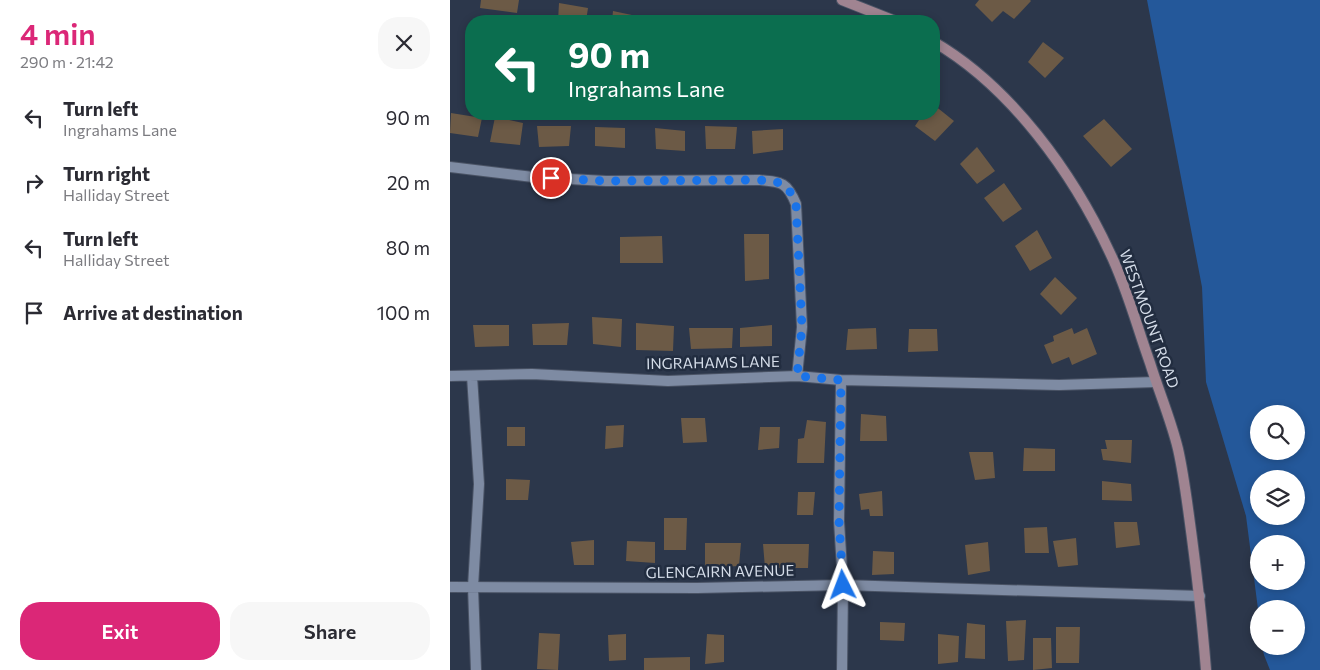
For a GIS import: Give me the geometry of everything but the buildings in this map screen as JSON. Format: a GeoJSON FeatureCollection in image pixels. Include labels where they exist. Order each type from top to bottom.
{"type":"FeatureCollection","features":[{"type":"Feature","properties":{"kind":"main road"},"geometry":{"type":"LineString","coordinates":[[842,0],[880,15]]}},
{"type":"Feature","properties":{"kind":"main road","name":"WESTMOUNT ROAD"},"geometry":{"type":"LineString","coordinates":[[940,46],[972,68],[996,90],[1034,131],[1063,171],[1089,212],[1111,254],[1131,307],[1177,448],[1200,596],[1206,670]]}},
{"type":"Feature","properties":{"kind":"street"},"geometry":{"type":"LineString","coordinates":[[450,167],[533,177],[606,181],[759,180],[781,182],[791,190],[796,204],[802,327],[797,376]]}},
{"type":"Feature","properties":{"kind":"street","name":"INGRAHAMS LANE"},"geometry":{"type":"LineString","coordinates":[[450,376],[532,374],[668,381],[797,376],[841,380],[1059,385],[1156,382]]}},
{"type":"Feature","properties":{"kind":"street"},"geometry":{"type":"LineString","coordinates":[[472,376],[479,484],[473,587],[476,670]]}},
{"type":"Feature","properties":{"kind":"street"},"geometry":{"type":"LineString","coordinates":[[841,380],[839,521],[843,585],[842,670]]}},
{"type":"Feature","properties":{"kind":"street","name":"GLENCAIRN AVENUE"},"geometry":{"type":"LineString","coordinates":[[450,586],[697,588],[843,585],[1200,596]]}},
{"type":"Feature","properties":{"kind":"water"},"geometry":{"type":"Polygon","coordinates":[[[1147,0],[1320,0],[1320,670],[1270,670],[1264,655],[1305,655],[1305,600],[1257,600],[1256,590],[1305,590],[1305,535],[1250,535],[1250,547],[1246,516],[1206,382],[1202,287],[1147,0]]]}},
{"type":"Feature","properties":{"kind":"route"},"geometry":{"type":"LineString","coordinates":[[551,178],[696,182],[759,180],[781,182],[791,190],[796,204],[802,327],[797,376],[841,380],[839,521],[843,585]]}}]}
